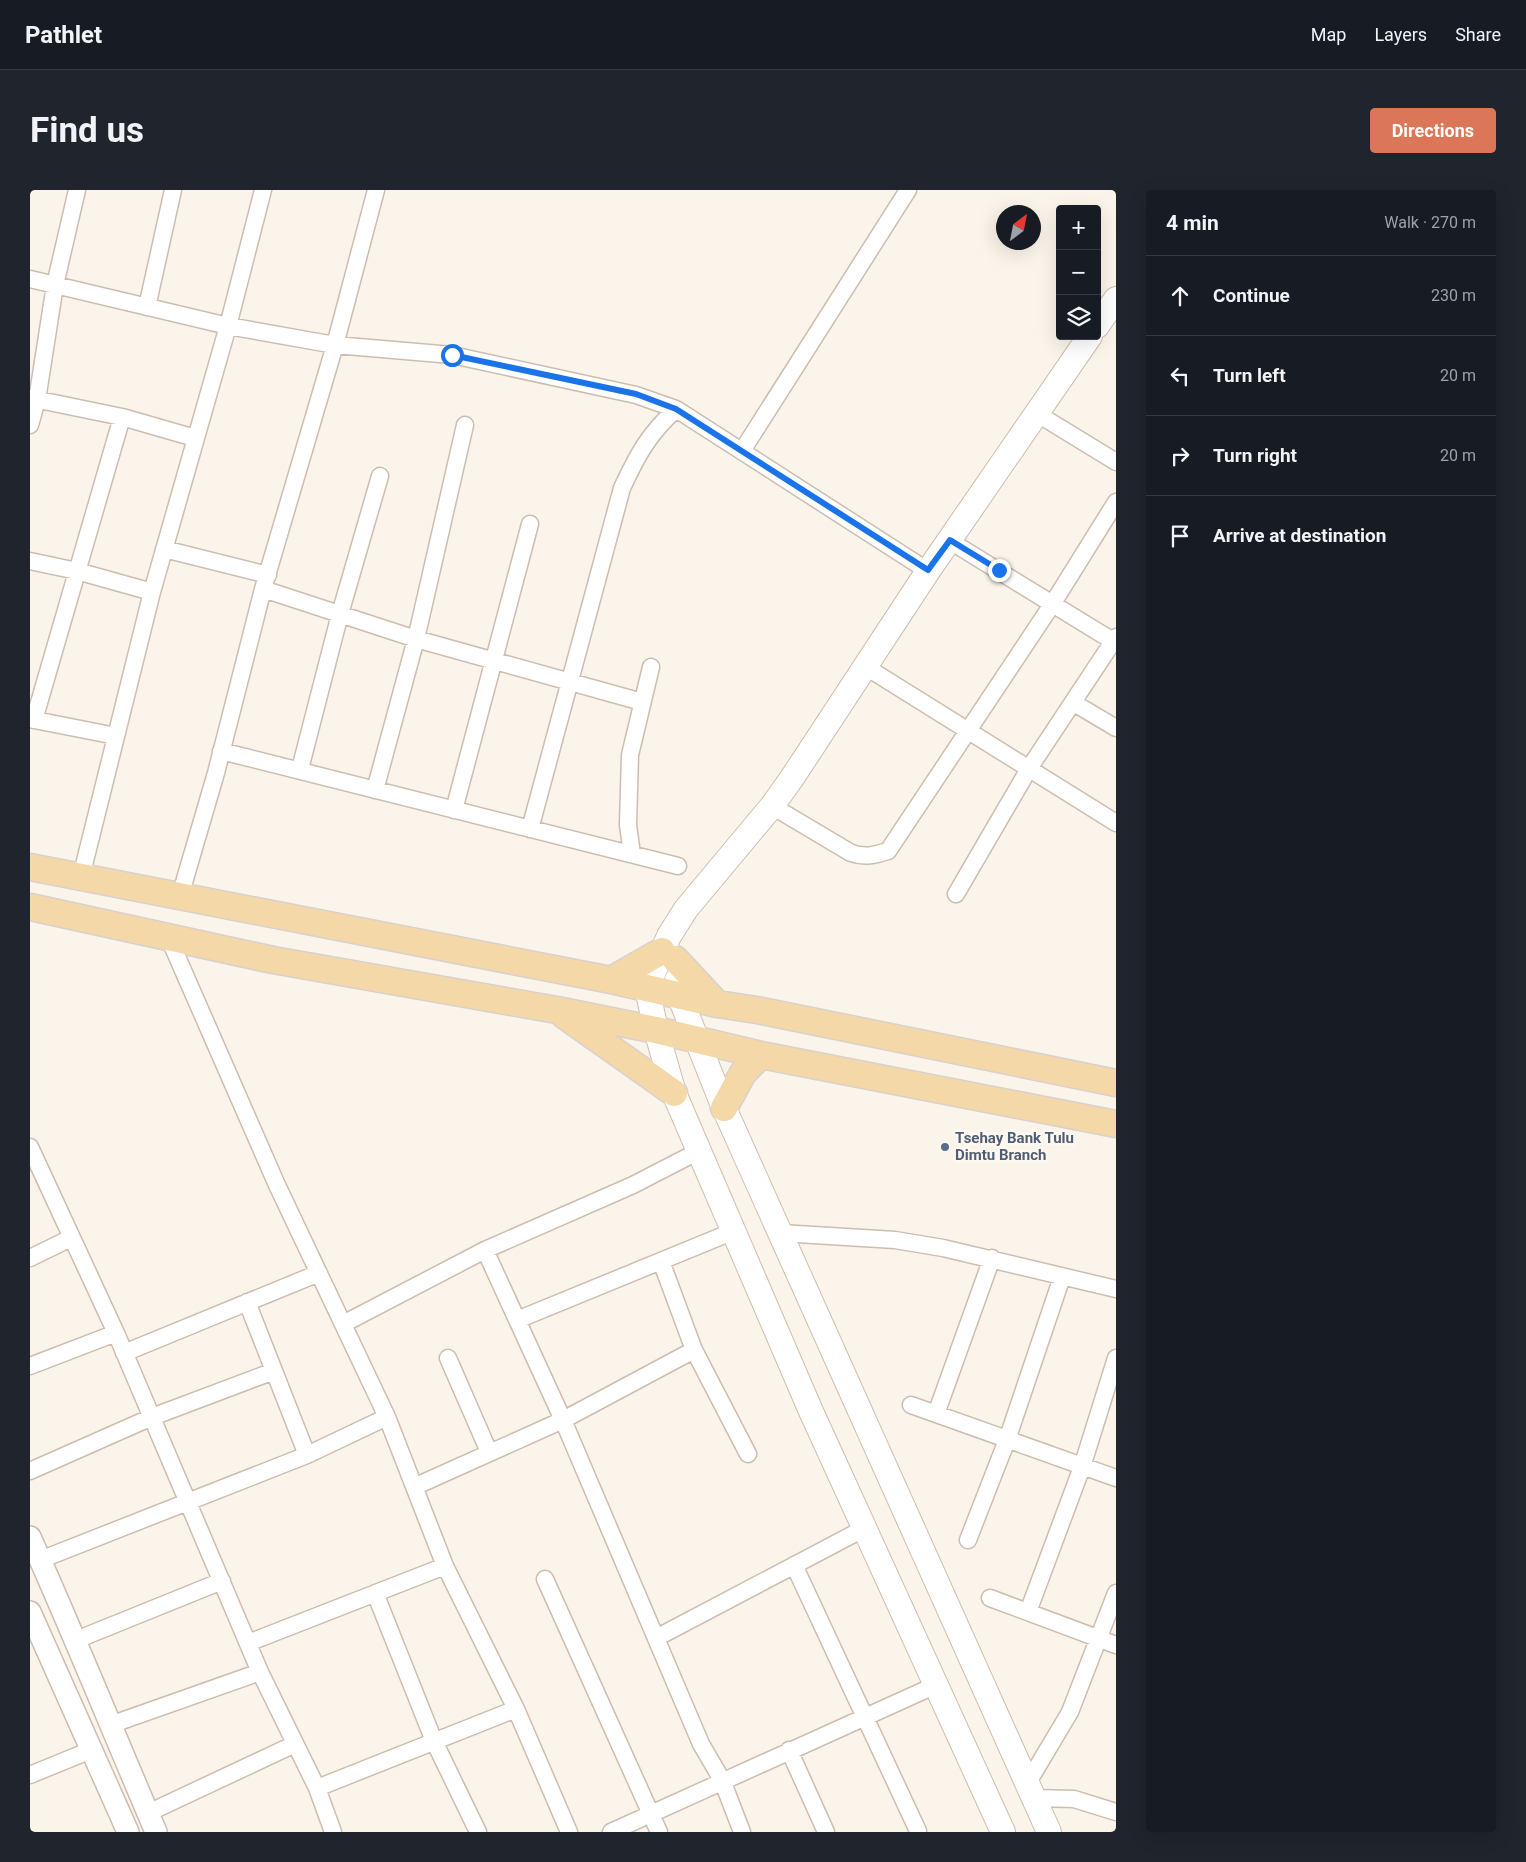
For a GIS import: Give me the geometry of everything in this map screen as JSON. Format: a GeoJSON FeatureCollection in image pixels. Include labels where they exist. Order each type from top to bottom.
{"type":"FeatureCollection","features":[{"type":"Feature","properties":{"kind":"main road"},"geometry":{"type":"LineString","coordinates":[[1101,320],[1116,299]]}},
{"type":"Feature","properties":{"kind":"main road"},"geometry":{"type":"LineString","coordinates":[[1003,1832],[810,1409],[674,1093],[656,1030],[647,988],[696,895],[772,806],[866,667],[928,570],[1087,340]]}},
{"type":"Feature","properties":{"kind":"main road"},"geometry":{"type":"LineString","coordinates":[[30,867],[611,980],[717,1004],[757,1010],[1116,1084]]}},
{"type":"Feature","properties":{"kind":"main road"},"geometry":{"type":"LineString","coordinates":[[30,907],[273,960],[557,1010],[656,1030],[760,1055],[1116,1124]]}},
{"type":"Feature","properties":{"kind":"main road"},"geometry":{"type":"LineString","coordinates":[[611,980],[668,949]]}},
{"type":"Feature","properties":{"kind":"main road"},"geometry":{"type":"LineString","coordinates":[[668,949],[679,995],[724,1108],[1049,1832]]}},
{"type":"Feature","properties":{"kind":"main road"},"geometry":{"type":"LineString","coordinates":[[668,949],[717,1004]]}},
{"type":"Feature","properties":{"kind":"main road"},"geometry":{"type":"LineString","coordinates":[[557,1010],[674,1093]]}},
{"type":"Feature","properties":{"kind":"main road"},"geometry":{"type":"LineString","coordinates":[[724,1108],[743,1073],[760,1055]]}},
{"type":"Feature","properties":{"kind":"street"},"geometry":{"type":"LineString","coordinates":[[30,425],[54,285],[77,190]]}},
{"type":"Feature","properties":{"kind":"street"},"geometry":{"type":"LineString","coordinates":[[147,307],[173,190]]}},
{"type":"Feature","properties":{"kind":"street"},"geometry":{"type":"LineString","coordinates":[[81,877],[152,592],[228,326],[263,190]]}},
{"type":"Feature","properties":{"kind":"street"},"geometry":{"type":"LineString","coordinates":[[180,896],[222,751],[265,582],[335,345],[376,190]]}},
{"type":"Feature","properties":{"kind":"street"},"geometry":{"type":"LineString","coordinates":[[742,451],[908,190]]}},
{"type":"Feature","properties":{"kind":"street"},"geometry":{"type":"LineString","coordinates":[[30,279],[228,326],[335,345],[452,355],[636,394],[676,409],[928,570]]}},
{"type":"Feature","properties":{"kind":"street"},"geometry":{"type":"LineString","coordinates":[[34,399],[122,417],[195,438]]}},
{"type":"Feature","properties":{"kind":"street"},"geometry":{"type":"LineString","coordinates":[[530,829],[622,488],[638,455],[656,428],[676,409]]}},
{"type":"Feature","properties":{"kind":"street"},"geometry":{"type":"LineString","coordinates":[[1036,413],[1116,462]]}},
{"type":"Feature","properties":{"kind":"street"},"geometry":{"type":"LineString","coordinates":[[116,736],[32,720],[122,417]]}},
{"type":"Feature","properties":{"kind":"street"},"geometry":{"type":"LineString","coordinates":[[375,790],[416,639],[465,425]]}},
{"type":"Feature","properties":{"kind":"street"},"geometry":{"type":"LineString","coordinates":[[300,769],[340,614],[380,476]]}},
{"type":"Feature","properties":{"kind":"street"},"geometry":{"type":"LineString","coordinates":[[772,806],[851,853],[860,856],[872,856],[888,851],[1053,603],[1116,502]]}},
{"type":"Feature","properties":{"kind":"street"},"geometry":{"type":"LineString","coordinates":[[454,810],[530,524]]}},
{"type":"Feature","properties":{"kind":"street"},"geometry":{"type":"LineString","coordinates":[[950,540],[1115,640],[1030,767],[956,894]]}},
{"type":"Feature","properties":{"kind":"street"},"geometry":{"type":"LineString","coordinates":[[164,549],[265,582],[340,614],[416,639],[642,702]]}},
{"type":"Feature","properties":{"kind":"street"},"geometry":{"type":"LineString","coordinates":[[30,561],[77,571],[152,592]]}},
{"type":"Feature","properties":{"kind":"street"},"geometry":{"type":"LineString","coordinates":[[866,667],[1116,822]]}},
{"type":"Feature","properties":{"kind":"street"},"geometry":{"type":"LineString","coordinates":[[632,854],[628,826],[630,755],[651,668]]}},
{"type":"Feature","properties":{"kind":"street"},"geometry":{"type":"LineString","coordinates":[[1074,703],[1116,728]]}},
{"type":"Feature","properties":{"kind":"street"},"geometry":{"type":"LineString","coordinates":[[222,751],[300,769],[375,790],[678,866]]}},
{"type":"Feature","properties":{"kind":"street"},"geometry":{"type":"LineString","coordinates":[[168,936],[277,1186],[387,1417],[416,1486],[445,1566],[516,1709],[569,1832]]}},
{"type":"Feature","properties":{"kind":"street"},"geometry":{"type":"LineString","coordinates":[[30,1147],[35,1173],[71,1238],[116,1332],[260,1672],[317,1788],[332,1832]]}},
{"type":"Feature","properties":{"kind":"street"},"geometry":{"type":"LineString","coordinates":[[343,1324],[485,1250],[633,1185],[699,1151]]}},
{"type":"Feature","properties":{"kind":"street"},"geometry":{"type":"LineString","coordinates":[[517,1320],[734,1232]]}},
{"type":"Feature","properties":{"kind":"street"},"geometry":{"type":"LineString","coordinates":[[781,1233],[895,1240],[992,1258],[1116,1289]]}},
{"type":"Feature","properties":{"kind":"street"},"geometry":{"type":"LineString","coordinates":[[30,1258],[71,1238]]}},
{"type":"Feature","properties":{"kind":"street"},"geometry":{"type":"LineString","coordinates":[[485,1250],[562,1420],[701,1744],[722,1780],[742,1832]]}},
{"type":"Feature","properties":{"kind":"street"},"geometry":{"type":"LineString","coordinates":[[936,1414],[992,1258]]}},
{"type":"Feature","properties":{"kind":"street"},"geometry":{"type":"LineString","coordinates":[[661,1261],[694,1350],[748,1454]]}},
{"type":"Feature","properties":{"kind":"street"},"geometry":{"type":"LineString","coordinates":[[124,1353],[319,1273]]}},
{"type":"Feature","properties":{"kind":"street"},"geometry":{"type":"LineString","coordinates":[[968,1540],[1007,1440],[1062,1277]]}},
{"type":"Feature","properties":{"kind":"street"},"geometry":{"type":"LineString","coordinates":[[247,1302],[306,1454]]}},
{"type":"Feature","properties":{"kind":"street"},"geometry":{"type":"LineString","coordinates":[[30,1366],[116,1332]]}},
{"type":"Feature","properties":{"kind":"street"},"geometry":{"type":"LineString","coordinates":[[416,1486],[562,1420],[694,1350]]}},
{"type":"Feature","properties":{"kind":"street"},"geometry":{"type":"LineString","coordinates":[[448,1358],[489,1452]]}},
{"type":"Feature","properties":{"kind":"street"},"geometry":{"type":"LineString","coordinates":[[1028,1612],[1082,1467],[1116,1358]]}},
{"type":"Feature","properties":{"kind":"street"},"geometry":{"type":"LineString","coordinates":[[30,1471],[152,1417],[274,1370]]}},
{"type":"Feature","properties":{"kind":"street"},"geometry":{"type":"LineString","coordinates":[[911,1405],[1116,1478]]}},
{"type":"Feature","properties":{"kind":"street"},"geometry":{"type":"LineString","coordinates":[[40,1560],[306,1454],[387,1417]]}},
{"type":"Feature","properties":{"kind":"street"},"geometry":{"type":"LineString","coordinates":[[656,1638],[865,1528]]}},
{"type":"Feature","properties":{"kind":"street"},"geometry":{"type":"LineString","coordinates":[[30,1537],[76,1640],[156,1832]]}},
{"type":"Feature","properties":{"kind":"street"},"geometry":{"type":"LineString","coordinates":[[794,1565],[918,1831]]}},
{"type":"Feature","properties":{"kind":"street"},"geometry":{"type":"LineString","coordinates":[[248,1643],[445,1566]]}},
{"type":"Feature","properties":{"kind":"street"},"geometry":{"type":"LineString","coordinates":[[546,1579],[659,1832]]}},
{"type":"Feature","properties":{"kind":"street"},"geometry":{"type":"LineString","coordinates":[[76,1640],[222,1581]]}},
{"type":"Feature","properties":{"kind":"street"},"geometry":{"type":"LineString","coordinates":[[375,1593],[434,1741],[478,1832]]}},
{"type":"Feature","properties":{"kind":"street"},"geometry":{"type":"LineString","coordinates":[[1116,1593],[1070,1712],[1030,1791],[1074,1799],[1116,1812]]}},
{"type":"Feature","properties":{"kind":"street"},"geometry":{"type":"LineString","coordinates":[[990,1598],[1116,1645]]}},
{"type":"Feature","properties":{"kind":"street"},"geometry":{"type":"LineString","coordinates":[[32,1622],[128,1832]]}},
{"type":"Feature","properties":{"kind":"street"},"geometry":{"type":"LineString","coordinates":[[110,1725],[260,1672]]}},
{"type":"Feature","properties":{"kind":"street"},"geometry":{"type":"LineString","coordinates":[[611,1832],[722,1780],[936,1685]]}},
{"type":"Feature","properties":{"kind":"street"},"geometry":{"type":"LineString","coordinates":[[317,1788],[516,1709]]}},
{"type":"Feature","properties":{"kind":"street"},"geometry":{"type":"LineString","coordinates":[[148,1813],[295,1744]]}},
{"type":"Feature","properties":{"kind":"street"},"geometry":{"type":"LineString","coordinates":[[30,1774],[91,1750]]}},
{"type":"Feature","properties":{"kind":"street"},"geometry":{"type":"LineString","coordinates":[[790,1750],[826,1832]]}},
{"type":"Feature","properties":{"kind":"place","name":"Tsehay Bank Tulu Dimtu Branch"},"geometry":{"type":"Point","coordinates":[945,1147]}},
{"type":"Feature","properties":{"kind":"route"},"geometry":{"type":"LineString","coordinates":[[452,355],[636,394],[676,409],[928,570],[950,540],[999,570]]}}]}
